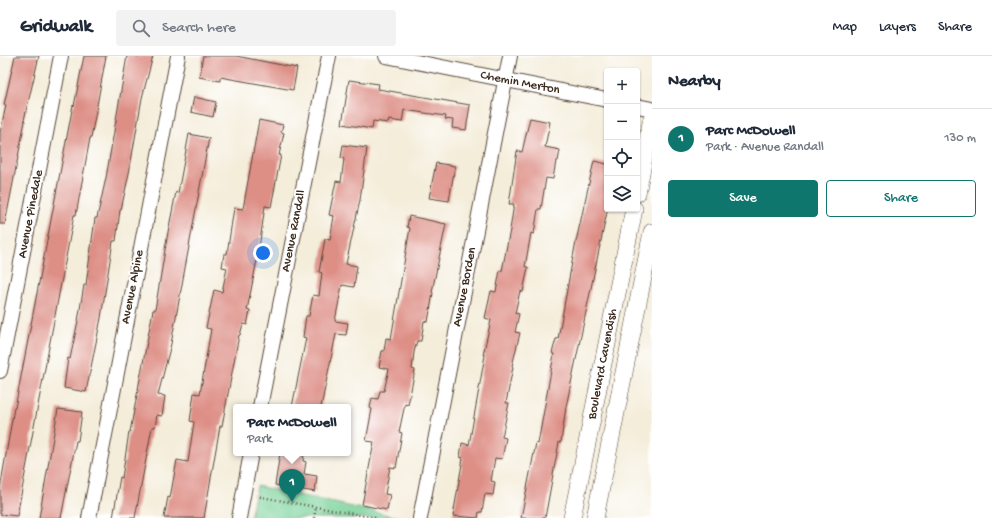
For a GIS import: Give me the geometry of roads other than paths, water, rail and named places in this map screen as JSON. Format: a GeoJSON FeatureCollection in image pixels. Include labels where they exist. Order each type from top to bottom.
{"type":"FeatureCollection","features":[{"type":"Feature","properties":{"kind":"main road"},"geometry":{"type":"LineString","coordinates":[[640,178],[652,118]]}},
{"type":"Feature","properties":{"kind":"main road","name":"Boulevard Cavendish"},"geometry":{"type":"LineString","coordinates":[[572,518],[633,212]]}},
{"type":"Feature","properties":{"kind":"main road","name":"Boulevard Cavendish"},"geometry":{"type":"LineString","coordinates":[[595,518],[652,232]]}},
{"type":"Feature","properties":{"kind":"street","name":"Avenue Pinedale"},"geometry":{"type":"LineString","coordinates":[[0,371],[61,56]]}},
{"type":"Feature","properties":{"kind":"street","name":"Avenue Alpine"},"geometry":{"type":"LineString","coordinates":[[89,518],[178,56]]}},
{"type":"Feature","properties":{"kind":"street","name":"Avenue Randall"},"geometry":{"type":"LineString","coordinates":[[261,404],[329,56]]}},
{"type":"Feature","properties":{"kind":"street","name":"Chemin Merton"},"geometry":{"type":"LineString","coordinates":[[386,56],[604,99]]}},
{"type":"Feature","properties":{"kind":"street","name":"Avenue Borden"},"geometry":{"type":"LineString","coordinates":[[420,518],[510,56]]}},
{"type":"Feature","properties":{"kind":"street"},"geometry":{"type":"LineString","coordinates":[[640,107],[652,109]]}},
{"type":"Feature","properties":{"kind":"street"},"geometry":{"type":"LineString","coordinates":[[238,518],[250,456]]}},
{"type":"Feature","properties":{"kind":"place","name":"Parc McDowell"},"geometry":{"type":"Point","coordinates":[292,502]}}]}
